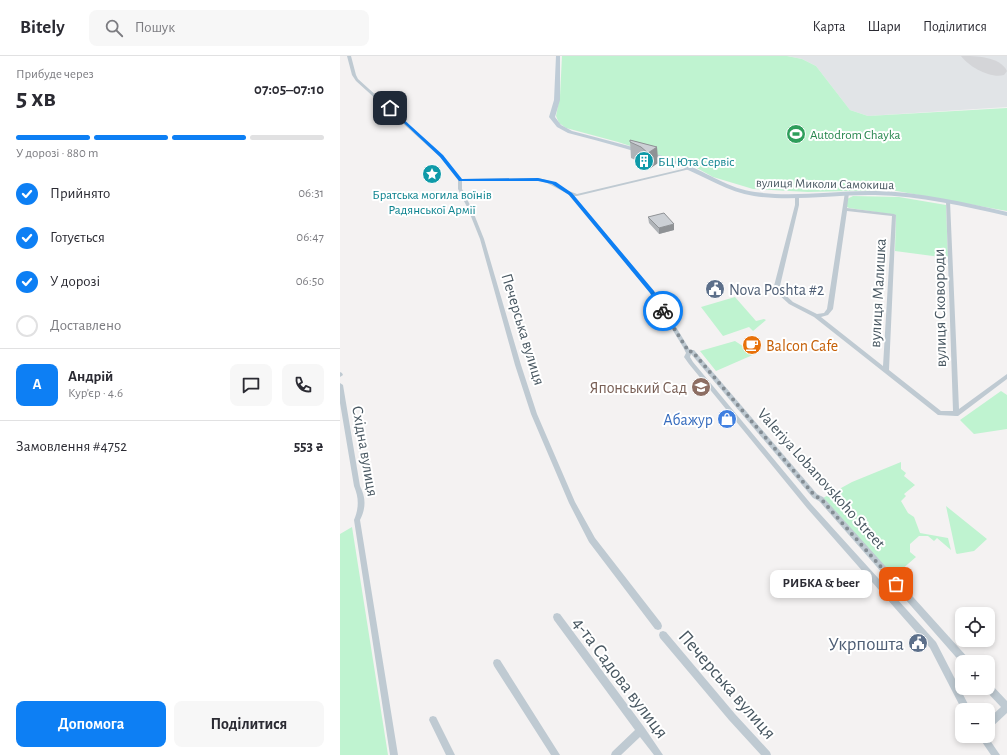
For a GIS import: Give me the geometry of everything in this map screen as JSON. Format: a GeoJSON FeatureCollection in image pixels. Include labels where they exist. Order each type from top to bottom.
{"type":"FeatureCollection","features":[{"type":"Feature","properties":{"kind":"street","name":"Печерська вулиця"},"geometry":{"type":"LineString","coordinates":[[349,56],[354,75],[357,80],[441,156],[460,180],[460,189],[482,239],[518,365],[534,414],[572,503],[592,540],[658,626]]}},
{"type":"Feature","properties":{"kind":"street","name":"вулиця Миколи Самокиша"},"geometry":{"type":"LineString","coordinates":[[558,56],[556,100],[552,114],[555,123],[570,132],[636,150],[690,168],[726,186],[743,191],[767,195],[796,196],[847,193],[907,195],[948,201],[1007,214]]}},
{"type":"Feature","properties":{"kind":"street"},"geometry":{"type":"LineString","coordinates":[[570,194],[584,193],[690,168]]}},
{"type":"Feature","properties":{"kind":"street","name":"Valeriya Lobanovskoho Street"},"geometry":{"type":"LineString","coordinates":[[460,180],[538,179],[554,183],[570,194],[652,292],[689,352],[692,351],[815,496],[821,499],[960,655]]}},
{"type":"Feature","properties":{"kind":"street"},"geometry":{"type":"LineString","coordinates":[[816,316],[826,314],[830,309],[847,193]]}},
{"type":"Feature","properties":{"kind":"street"},"geometry":{"type":"LineString","coordinates":[[796,196],[796,205],[777,286],[778,291],[791,303],[816,316],[934,410],[940,413],[956,414],[1007,376]]}},
{"type":"Feature","properties":{"kind":"street","name":"вулиця Сковороди"},"geometry":{"type":"LineString","coordinates":[[948,201],[956,414]]}},
{"type":"Feature","properties":{"kind":"street","name":"вулиця Малишка"},"geometry":{"type":"LineString","coordinates":[[845,208],[894,215],[886,371]]}},
{"type":"Feature","properties":{"kind":"street","name":"Valeriya Lobanovskoho Street"},"geometry":{"type":"LineString","coordinates":[[689,352],[687,357],[691,363],[809,506],[933,645],[963,703]]}},
{"type":"Feature","properties":{"kind":"street","name":"Східна вулиця"},"geometry":{"type":"LineString","coordinates":[[340,385],[357,486],[361,494],[362,510],[357,520],[394,755]]}},
{"type":"Feature","properties":{"kind":"street","name":"4-та Садова вулиця"},"geometry":{"type":"LineString","coordinates":[[557,617],[660,755]]}},
{"type":"Feature","properties":{"kind":"street","name":"Печерська вулиця"},"geometry":{"type":"LineString","coordinates":[[664,635],[732,717],[768,755]]}},
{"type":"Feature","properties":{"kind":"street"},"geometry":{"type":"LineString","coordinates":[[497,663],[556,755]]}},
{"type":"Feature","properties":{"kind":"street"},"geometry":{"type":"LineString","coordinates":[[995,694],[1007,707],[995,718]]}},
{"type":"Feature","properties":{"kind":"street"},"geometry":{"type":"LineString","coordinates":[[433,720],[451,755]]}},
{"type":"Feature","properties":{"kind":"street"},"geometry":{"type":"LineString","coordinates":[[615,755],[641,730]]}},
{"type":"Feature","properties":{"kind":"street"},"geometry":{"type":"LineString","coordinates":[[987,743],[996,755]]}},
{"type":"Feature","properties":{"kind":"shaded area"},"geometry":{"type":"Polygon","coordinates":[[[787,56],[1007,56],[1007,107],[868,116],[850,110],[816,66],[802,59],[787,56]]]}},
{"type":"Feature","properties":{"kind":"green space","name":"Autodrom Chayka"},"geometry":{"type":"Polygon","coordinates":[[[562,56],[787,56],[802,59],[816,66],[850,110],[868,116],[1007,108],[1007,211],[891,190],[808,192],[753,189],[713,177],[695,167],[618,142],[566,128],[559,123],[556,116],[560,96],[562,56]]]}},
{"type":"Feature","properties":{"kind":"green space"},"geometry":{"type":"Polygon","coordinates":[[[853,196],[899,197],[946,205],[948,258],[895,251],[896,215],[849,208],[847,207],[847,199],[853,196]]]}},
{"type":"Feature","properties":{"kind":"green space"},"geometry":{"type":"Polygon","coordinates":[[[735,297],[756,321],[766,320],[753,331],[749,327],[723,336],[701,307],[735,297]]]}},
{"type":"Feature","properties":{"kind":"green space"},"geometry":{"type":"Polygon","coordinates":[[[735,341],[755,354],[716,371],[700,351],[735,341]]]}},
{"type":"Feature","properties":{"kind":"green space"},"geometry":{"type":"Polygon","coordinates":[[[1001,391],[1007,395],[1007,429],[974,434],[960,420],[1001,391]]]}},
{"type":"Feature","properties":{"kind":"green space"},"geometry":{"type":"Polygon","coordinates":[[[901,462],[901,469],[906,473],[904,476],[915,485],[904,494],[906,496],[901,501],[908,513],[914,517],[920,533],[948,538],[951,550],[937,538],[934,541],[928,536],[919,536],[910,544],[910,552],[916,557],[893,577],[823,498],[852,482],[901,462]]]}},
{"type":"Feature","properties":{"kind":"green space"},"geometry":{"type":"Polygon","coordinates":[[[946,506],[987,539],[974,551],[956,553],[946,506]]]}},
{"type":"Feature","properties":{"kind":"green space"},"geometry":{"type":"Polygon","coordinates":[[[352,527],[388,755],[340,755],[340,534],[352,527]]]}},
{"type":"Feature","properties":{"kind":"building"},"geometry":{"type":"Polygon","coordinates":[[[630,140],[657,147],[648,153],[641,147],[630,142],[630,140]]]}},
{"type":"Feature","properties":{"kind":"building"},"geometry":{"type":"Polygon","coordinates":[[[664,213],[674,224],[659,228],[648,217],[664,213]]]}},
{"type":"Feature","properties":{"kind":"runway"},"geometry":{"type":"LineString","coordinates":[[971,56],[997,71]]}},
{"type":"Feature","properties":{"kind":"way so far"},"geometry":{"type":"LineString","coordinates":[[663,311],[689,352],[692,351],[815,496],[821,499],[896,584]]}},
{"type":"Feature","properties":{"kind":"place","name":"Autodrom Chayka"},"geometry":{"type":"Point","coordinates":[796,134]}},
{"type":"Feature","properties":{"kind":"place","name":"БЦ Юта Сервіс"},"geometry":{"type":"Point","coordinates":[644,161]}},
{"type":"Feature","properties":{"kind":"place","name":"Братська могила воїнів Радянської Армії"},"geometry":{"type":"Point","coordinates":[432,174]}},
{"type":"Feature","properties":{"kind":"place","name":"Nova Poshta #2"},"geometry":{"type":"Point","coordinates":[715,289]}},
{"type":"Feature","properties":{"kind":"place","name":"Balcon Cafe"},"geometry":{"type":"Point","coordinates":[752,345]}},
{"type":"Feature","properties":{"kind":"place","name":"Японський Сад"},"geometry":{"type":"Point","coordinates":[701,387]}},
{"type":"Feature","properties":{"kind":"place","name":"Абажур"},"geometry":{"type":"Point","coordinates":[727,419]}},
{"type":"Feature","properties":{"kind":"place","name":"РИБКА & beer"},"geometry":{"type":"Point","coordinates":[896,584]}},
{"type":"Feature","properties":{"kind":"place","name":"Укрпошта"},"geometry":{"type":"Point","coordinates":[918,643]}},
{"type":"Feature","properties":{"kind":"route"},"geometry":{"type":"LineString","coordinates":[[390,108],[441,156],[460,180],[467,182],[538,179],[554,183],[570,194],[652,292],[663,311]]}}]}
